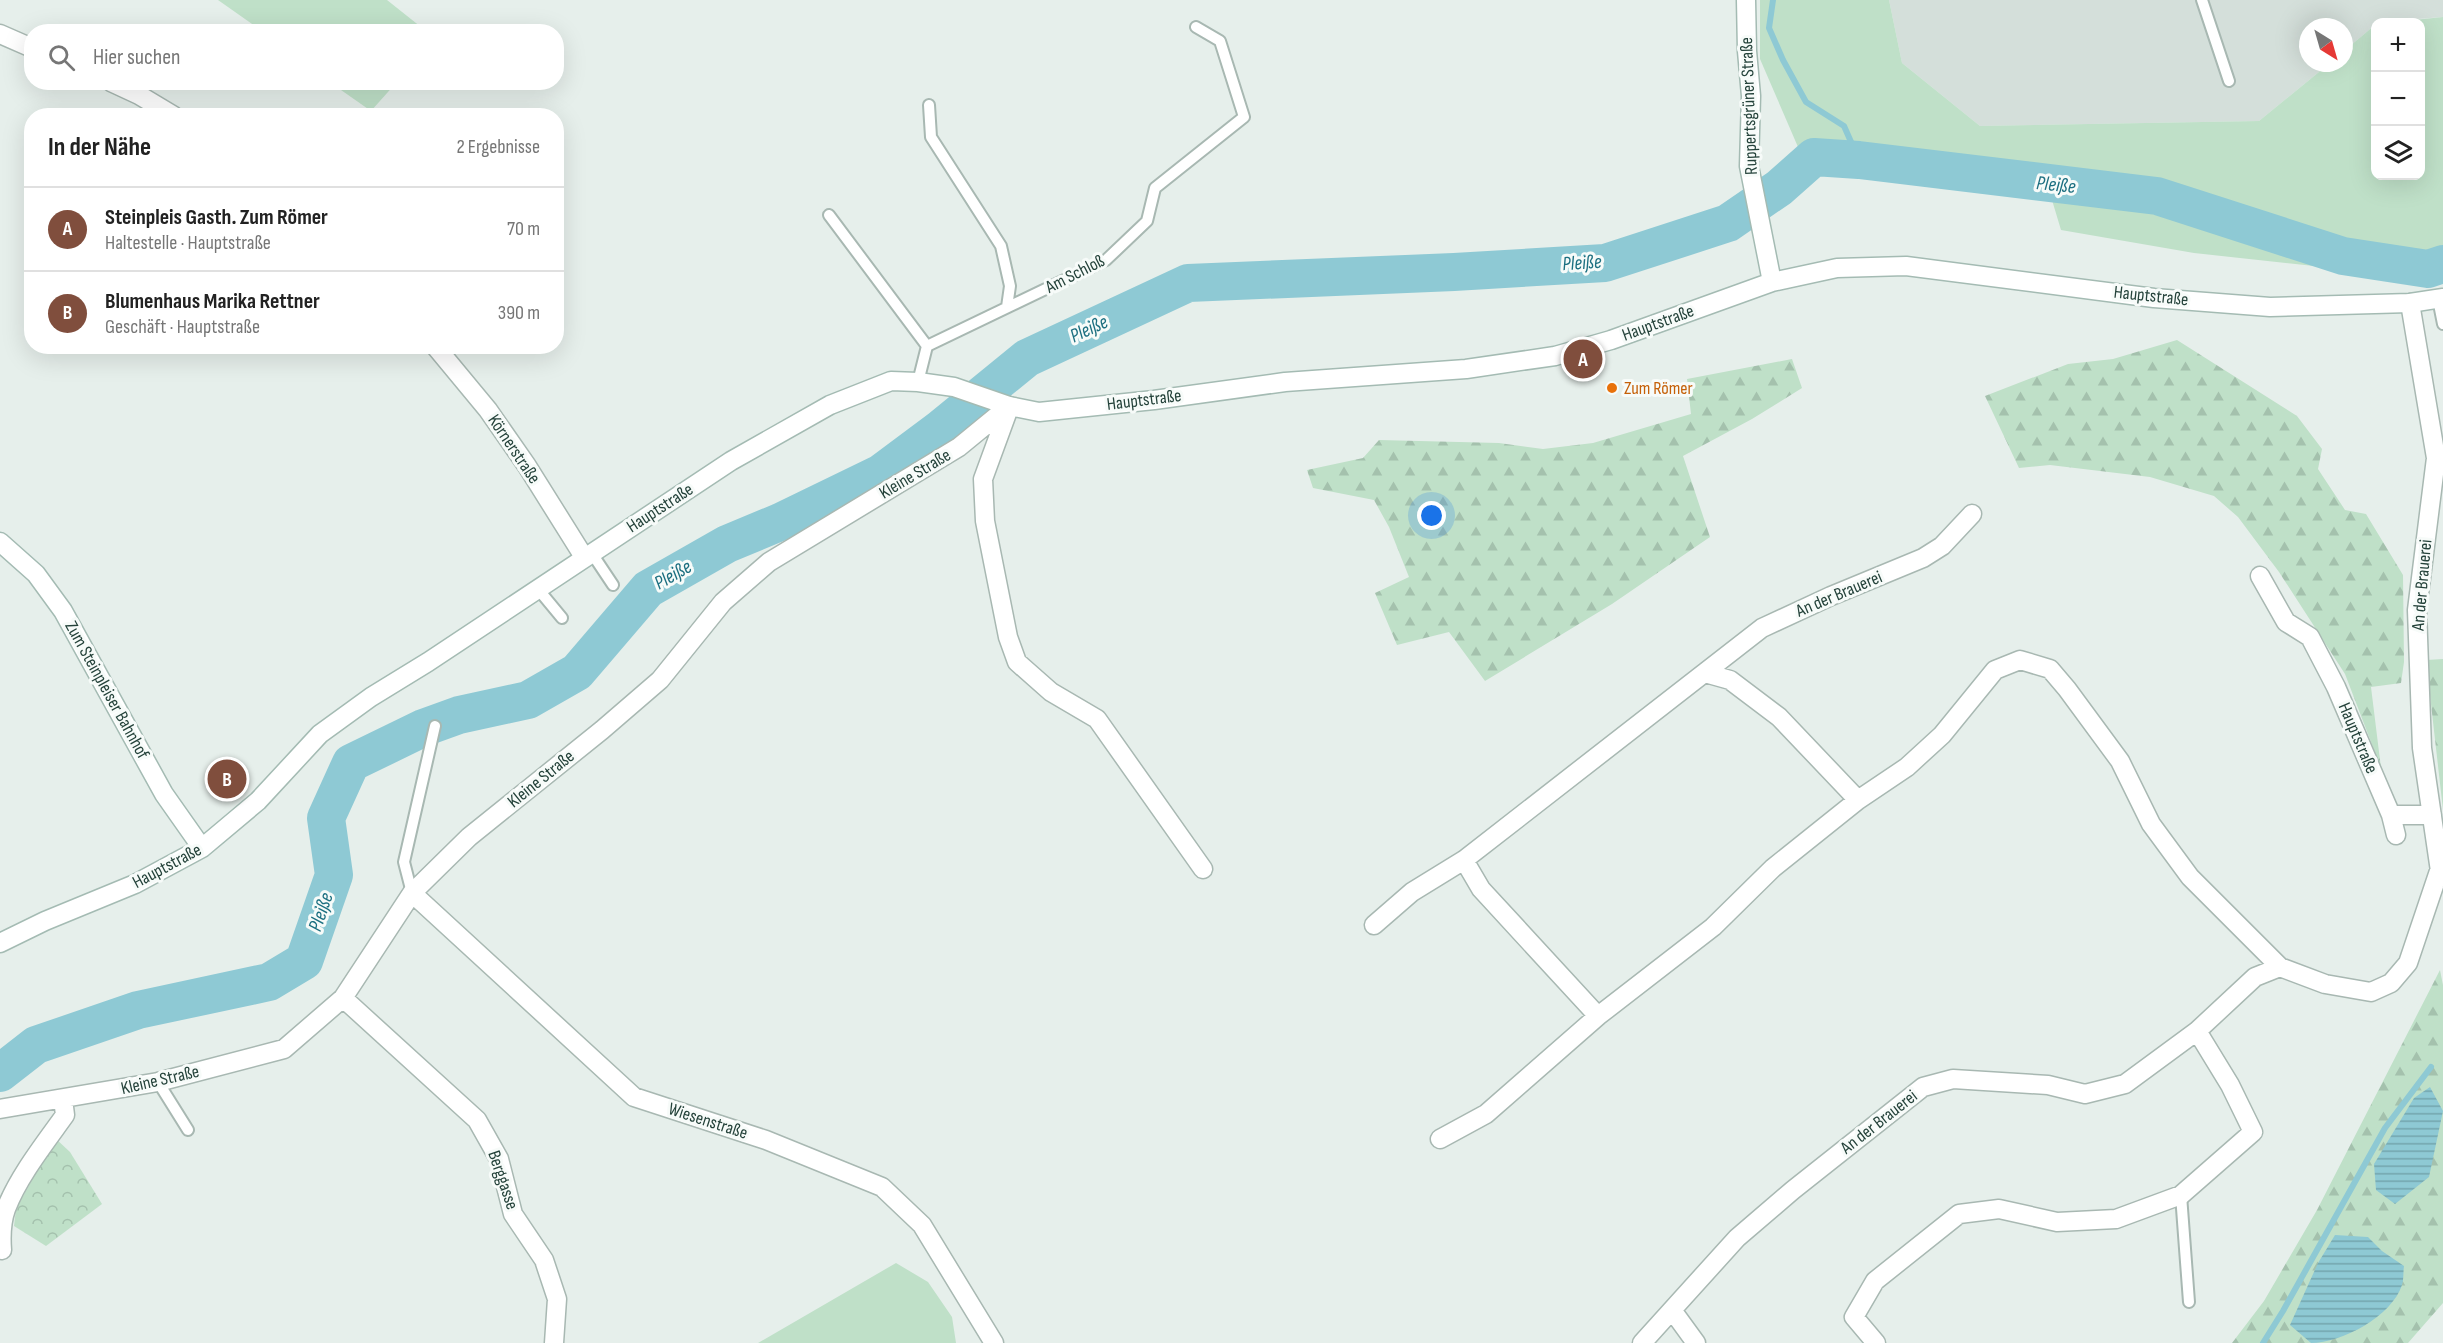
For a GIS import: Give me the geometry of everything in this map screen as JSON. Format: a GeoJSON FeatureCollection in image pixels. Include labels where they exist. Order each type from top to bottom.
{"type":"FeatureCollection","features":[{"type":"Feature","properties":{"kind":"street","name":"Ruppertsgrüner Straße"},"geometry":{"type":"LineString","coordinates":[[1746,0],[1751,96],[1749,166],[1772,282]]}},
{"type":"Feature","properties":{"kind":"street"},"geometry":{"type":"LineString","coordinates":[[0,34],[24,44]]}},
{"type":"Feature","properties":{"kind":"street"},"geometry":{"type":"LineString","coordinates":[[128,90],[161,108]]}},
{"type":"Feature","properties":{"kind":"street","name":"Hauptstraße"},"geometry":{"type":"LineString","coordinates":[[0,943],[45,921],[135,884],[202,848],[258,801],[320,734],[371,697],[731,461],[830,405],[891,381],[954,387],[1039,412],[1154,400],[1285,381],[1466,369],[1555,356],[1611,340],[1772,282],[1837,268],[1906,266],[2154,298],[2270,307],[2410,303],[2441,299]]}},
{"type":"Feature","properties":{"kind":"street","name":"An der Brauerei"},"geometry":{"type":"LineString","coordinates":[[2410,303],[2436,458],[2417,610],[2422,748],[2443,891]]}},
{"type":"Feature","properties":{"kind":"street","name":"Körnerstraße"},"geometry":{"type":"LineString","coordinates":[[442,354],[488,410],[588,555]]}},
{"type":"Feature","properties":{"kind":"street"},"geometry":{"type":"LineString","coordinates":[[1003,403],[983,479],[985,521],[1008,637],[1017,662],[1051,692],[1097,718],[1203,869]]}},
{"type":"Feature","properties":{"kind":"street","name":"Kleine Straße"},"geometry":{"type":"LineString","coordinates":[[0,1109],[158,1082],[284,1049],[343,998],[412,893],[469,837],[660,680],[723,602],[769,562],[959,447],[1003,403]]}},
{"type":"Feature","properties":{"kind":"street","name":"An der Brauerei"},"geometry":{"type":"LineString","coordinates":[[1374,925],[1412,892],[1464,860],[1762,628],[1831,596],[1923,558],[1942,546],[1972,514]]}},
{"type":"Feature","properties":{"kind":"street","name":"Zum Steinpleiser Bahnhof"},"geometry":{"type":"LineString","coordinates":[[0,542],[36,574],[63,611],[164,794],[202,848]]}},
{"type":"Feature","properties":{"kind":"street","name":"Hauptstraße"},"geometry":{"type":"LineString","coordinates":[[2260,576],[2286,622],[2310,638],[2336,687],[2391,815],[2396,835]]}},
{"type":"Feature","properties":{"kind":"street","name":"An der Brauerei"},"geometry":{"type":"LineString","coordinates":[[1440,1139],[1486,1114],[1598,1016],[1713,927],[1773,868],[1858,800],[1907,767],[1942,735],[1995,670],[2020,660],[2050,669],[2067,689],[2120,761],[2151,824],[2190,878],[2280,967],[2325,984],[2371,992],[2391,983],[2408,963],[2440,868]]}},
{"type":"Feature","properties":{"kind":"street"},"geometry":{"type":"LineString","coordinates":[[1705,672],[1730,680],[1779,717],[1858,800]]}},
{"type":"Feature","properties":{"kind":"street"},"geometry":{"type":"LineString","coordinates":[[2391,815],[2432,815]]}},
{"type":"Feature","properties":{"kind":"street"},"geometry":{"type":"LineString","coordinates":[[1464,860],[1481,889],[1598,1016]]}},
{"type":"Feature","properties":{"kind":"street","name":"Wiesenstraße"},"geometry":{"type":"LineString","coordinates":[[412,893],[634,1097],[766,1140],[882,1187],[921,1225],[990,1341]]}},
{"type":"Feature","properties":{"kind":"street","name":"An der Brauerei"},"geometry":{"type":"LineString","coordinates":[[1642,1343],[1737,1238],[1792,1190],[1923,1087],[1953,1079],[2048,1085],[2085,1094],[2125,1084],[2197,1030],[2255,977],[2280,967]]}},
{"type":"Feature","properties":{"kind":"street","name":"Berggasse"},"geometry":{"type":"LineString","coordinates":[[343,998],[477,1120],[499,1159],[513,1214],[544,1260],[556,1299],[554,1343]]}},
{"type":"Feature","properties":{"kind":"street"},"geometry":{"type":"LineString","coordinates":[[1876,1343],[1854,1317],[1875,1281],[1959,1214],[1999,1209],[2057,1222],[2116,1219],[2181,1195],[2253,1132],[2230,1085],[2197,1030]]}},
{"type":"Feature","properties":{"kind":"street"},"geometry":{"type":"LineString","coordinates":[[2,1250],[1,1232],[6,1209],[36,1155],[65,1115],[63,1099]]}},
{"type":"Feature","properties":{"kind":"street"},"geometry":{"type":"LineString","coordinates":[[1672,1310],[1696,1343]]}},
{"type":"Feature","properties":{"kind":"lane"},"geometry":{"type":"LineString","coordinates":[[2202,0],[2229,81]]}},
{"type":"Feature","properties":{"kind":"lane","name":"Am Schloß"},"geometry":{"type":"LineString","coordinates":[[927,346],[1106,260],[1147,221],[1155,188],[1244,117],[1220,41],[1196,27]]}},
{"type":"Feature","properties":{"kind":"lane"},"geometry":{"type":"LineString","coordinates":[[929,105],[931,137],[1001,246],[1010,286],[1007,308]]}},
{"type":"Feature","properties":{"kind":"lane"},"geometry":{"type":"LineString","coordinates":[[830,215],[927,346],[918,382]]}},
{"type":"Feature","properties":{"kind":"lane"},"geometry":{"type":"LineString","coordinates":[[2441,299],[2443,324]]}},
{"type":"Feature","properties":{"kind":"lane"},"geometry":{"type":"LineString","coordinates":[[588,555],[613,585]]}},
{"type":"Feature","properties":{"kind":"lane"},"geometry":{"type":"LineString","coordinates":[[538,589],[562,618]]}},
{"type":"Feature","properties":{"kind":"lane"},"geometry":{"type":"LineString","coordinates":[[412,893],[404,862],[435,726]]}},
{"type":"Feature","properties":{"kind":"lane"},"geometry":{"type":"LineString","coordinates":[[158,1082],[188,1130]]}},
{"type":"Feature","properties":{"kind":"lane"},"geometry":{"type":"LineString","coordinates":[[2181,1195],[2189,1302]]}},
{"type":"Feature","properties":{"kind":"shaded area"},"geometry":{"type":"Polygon","coordinates":[[[1889,0],[2443,0],[2443,17],[2371,18],[2371,28],[2353,43],[2353,18],[2299,18],[2299,72],[2319,72],[2259,121],[1980,126],[1902,63],[1889,0]]]}},
{"type":"Feature","properties":{"kind":"green space"},"geometry":{"type":"Polygon","coordinates":[[[218,0],[387,0],[417,24],[252,24],[218,0]]]}},
{"type":"Feature","properties":{"kind":"green space"},"geometry":{"type":"Polygon","coordinates":[[[1760,0],[1889,0],[1902,63],[1980,126],[2259,121],[2319,72],[2353,72],[2353,43],[2371,28],[2371,180],[2425,180],[2425,19],[2443,17],[2443,274],[2416,277],[2194,253],[2061,230],[2049,190],[1798,147],[1760,59],[1760,0]]]}},
{"type":"Feature","properties":{"kind":"green space"},"geometry":{"type":"Polygon","coordinates":[[[341,90],[390,90],[374,108],[367,108],[341,90]]]}},
{"type":"Feature","properties":{"kind":"green space"},"geometry":{"type":"Polygon","coordinates":[[[2177,340],[2297,416],[2322,449],[2318,469],[2345,510],[2366,514],[2403,575],[2404,662],[2401,683],[2371,687],[2381,768],[2345,674],[2279,572],[2238,517],[2214,496],[2150,477],[2050,465],[2019,468],[1985,396],[2068,364],[2113,359],[2177,340]]]}},
{"type":"Feature","properties":{"kind":"green space"},"geometry":{"type":"Polygon","coordinates":[[[1792,359],[1802,388],[1752,419],[1683,456],[1710,537],[1612,604],[1485,681],[1449,632],[1397,645],[1375,593],[1409,577],[1389,527],[1374,500],[1313,488],[1307,470],[1363,458],[1379,440],[1499,443],[1543,449],[1593,443],[1691,414],[1687,379],[1792,359]]]}},
{"type":"Feature","properties":{"kind":"green space"},"geometry":{"type":"Polygon","coordinates":[[[2443,659],[2443,810],[2426,660],[2443,659]]]}},
{"type":"Feature","properties":{"kind":"green space"},"geometry":{"type":"Polygon","coordinates":[[[2440,970],[2443,985],[2443,1303],[2408,1343],[2232,1343],[2264,1301],[2317,1210],[2440,970]]]}},
{"type":"Feature","properties":{"kind":"green space"},"geometry":{"type":"Polygon","coordinates":[[[55,1138],[70,1152],[102,1204],[46,1246],[14,1226],[16,1209],[55,1138]]]}},
{"type":"Feature","properties":{"kind":"green space"},"geometry":{"type":"Polygon","coordinates":[[[896,1263],[928,1282],[952,1317],[956,1343],[758,1343],[896,1263]]]}},
{"type":"Feature","properties":{"kind":"water"},"geometry":{"type":"Polygon","coordinates":[[[2430,1087],[2443,1111],[2429,1177],[2395,1204],[2376,1190],[2374,1164],[2414,1098],[2430,1087]]]}},
{"type":"Feature","properties":{"kind":"water"},"geometry":{"type":"Polygon","coordinates":[[[2335,1235],[2368,1237],[2382,1251],[2404,1266],[2403,1283],[2388,1307],[2364,1326],[2337,1338],[2311,1343],[2290,1325],[2318,1263],[2335,1235]]]}},
{"type":"Feature","properties":{"kind":"waterway"},"geometry":{"type":"LineString","coordinates":[[1773,0],[1769,28],[1783,60],[1806,102],[1844,126],[1859,160]]}},
{"type":"Feature","properties":{"kind":"waterway","name":"Pleiße"},"geometry":{"type":"LineString","coordinates":[[0,1073],[36,1045],[138,1010],[269,982],[304,961],[334,875],[326,818],[351,763],[423,728],[459,715],[528,700],[577,672],[648,589],[727,544],[780,522],[881,473],[940,429],[1027,358],[1188,283],[1605,263],[1728,223],[1779,188],[1814,157],[1859,160],[2157,196],[2343,256],[2428,269],[2443,264]]}},
{"type":"Feature","properties":{"kind":"waterway"},"geometry":{"type":"LineString","coordinates":[[2263,1343],[2385,1128],[2431,1067]]}},
{"type":"Feature","properties":{"kind":"place","name":"Steinpleis Gasth. Zum Römer"},"geometry":{"type":"Point","coordinates":[1583,359]}},
{"type":"Feature","properties":{"kind":"place","name":"Zum Römer"},"geometry":{"type":"Point","coordinates":[1612,388]}},
{"type":"Feature","properties":{"kind":"place","name":"Blumenhaus Marika Rettner"},"geometry":{"type":"Point","coordinates":[227,779]}}]}
